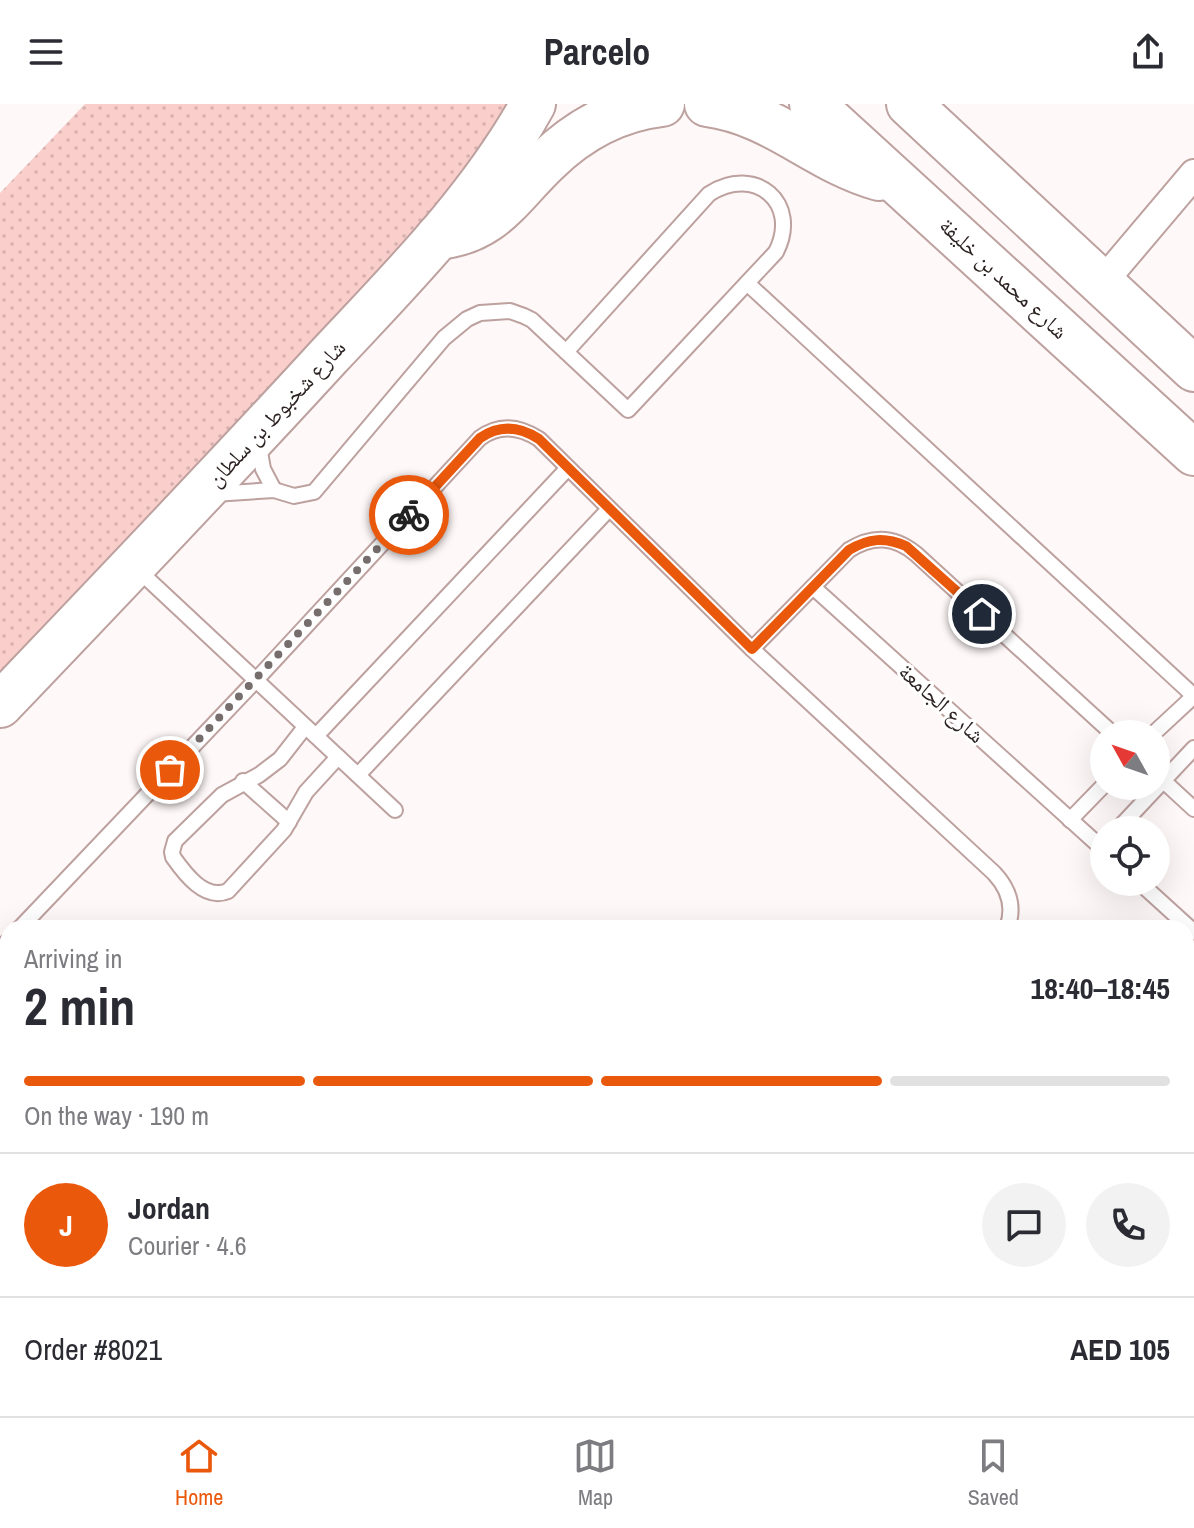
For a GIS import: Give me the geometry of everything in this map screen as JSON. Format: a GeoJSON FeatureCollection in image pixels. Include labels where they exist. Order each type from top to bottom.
{"type":"FeatureCollection","features":[{"type":"Feature","properties":{"kind":"main road","name":"شارع شخبوط بن سلطان"},"geometry":{"type":"LineString","coordinates":[[0,705],[259,433],[438,237],[497,163],[533,104]]}},
{"type":"Feature","properties":{"kind":"main road"},"geometry":{"type":"LineString","coordinates":[[438,237],[467,232],[492,218],[545,163],[583,132],[627,111],[662,104]]}},
{"type":"Feature","properties":{"kind":"main road"},"geometry":{"type":"LineString","coordinates":[[707,104],[747,113],[769,122],[831,160],[899,183]]}},
{"type":"Feature","properties":{"kind":"main road","name":"شارع محمد بن خليفة"},"geometry":{"type":"LineString","coordinates":[[812,104],[1194,453]]}},
{"type":"Feature","properties":{"kind":"main road"},"geometry":{"type":"LineString","coordinates":[[909,104],[1194,369]]}},
{"type":"Feature","properties":{"kind":"street"},"geometry":{"type":"LineString","coordinates":[[1101,284],[1194,174]]}},
{"type":"Feature","properties":{"kind":"lane"},"geometry":{"type":"LineString","coordinates":[[198,497],[274,490],[304,496],[323,484],[444,338],[467,319],[495,311],[524,316],[628,410],[776,252],[782,240],[783,213],[768,191],[757,185],[732,183],[709,194],[566,352]]}},
{"type":"Feature","properties":{"kind":"lane"},"geometry":{"type":"LineString","coordinates":[[747,283],[1194,696],[1168,720]]}},
{"type":"Feature","properties":{"kind":"lane"},"geometry":{"type":"LineString","coordinates":[[28,920],[480,438],[490,431],[503,428],[528,432],[568,468],[752,649],[1002,881],[1010,900],[1008,920]]}},
{"type":"Feature","properties":{"kind":"lane"},"geometry":{"type":"LineString","coordinates":[[259,433],[263,469],[274,490]]}},
{"type":"Feature","properties":{"kind":"lane"},"geometry":{"type":"LineString","coordinates":[[338,757],[306,792],[289,822],[228,891],[216,894],[204,891],[176,862],[172,852],[179,837],[222,795],[259,775],[311,731],[568,468]]}},
{"type":"Feature","properties":{"kind":"lane"},"geometry":{"type":"LineString","coordinates":[[358,775],[609,509]]}},
{"type":"Feature","properties":{"kind":"lane"},"geometry":{"type":"LineString","coordinates":[[752,649],[849,550],[880,539],[906,546],[1098,720]]}},
{"type":"Feature","properties":{"kind":"lane"},"geometry":{"type":"LineString","coordinates":[[133,565],[395,810]]}},
{"type":"Feature","properties":{"kind":"lane","name":"شارع الجامعة"},"geometry":{"type":"LineString","coordinates":[[813,587],[1090,836]]}},
{"type":"Feature","properties":{"kind":"lane"},"geometry":{"type":"LineString","coordinates":[[1170,768],[1194,748]]}},
{"type":"Feature","properties":{"kind":"lane"},"geometry":{"type":"LineString","coordinates":[[243,781],[289,822]]}},
{"type":"Feature","properties":{"kind":"lane"},"geometry":{"type":"LineString","coordinates":[[1170,786],[1194,809]]}},
{"type":"Feature","properties":{"kind":"lane"},"geometry":{"type":"LineString","coordinates":[[1070,820],[1090,799]]}},
{"type":"Feature","properties":{"kind":"lane"},"geometry":{"type":"LineString","coordinates":[[1128,816],[1141,800]]}},
{"type":"Feature","properties":{"kind":"lane"},"geometry":{"type":"LineString","coordinates":[[1154,896],[1181,920]]}},
{"type":"Feature","properties":{"kind":"shaded area"},"geometry":{"type":"Polygon","coordinates":[[[85,104],[534,104],[0,691],[0,193],[85,104]]]}},
{"type":"Feature","properties":{"kind":"way so far"},"geometry":{"type":"LineString","coordinates":[[170,770],[409,515]]}},
{"type":"Feature","properties":{"kind":"route"},"geometry":{"type":"LineString","coordinates":[[409,515],[480,438],[490,431],[516,429],[539,439],[752,649],[849,550],[869,540],[894,541],[906,546],[982,614]]}}]}
